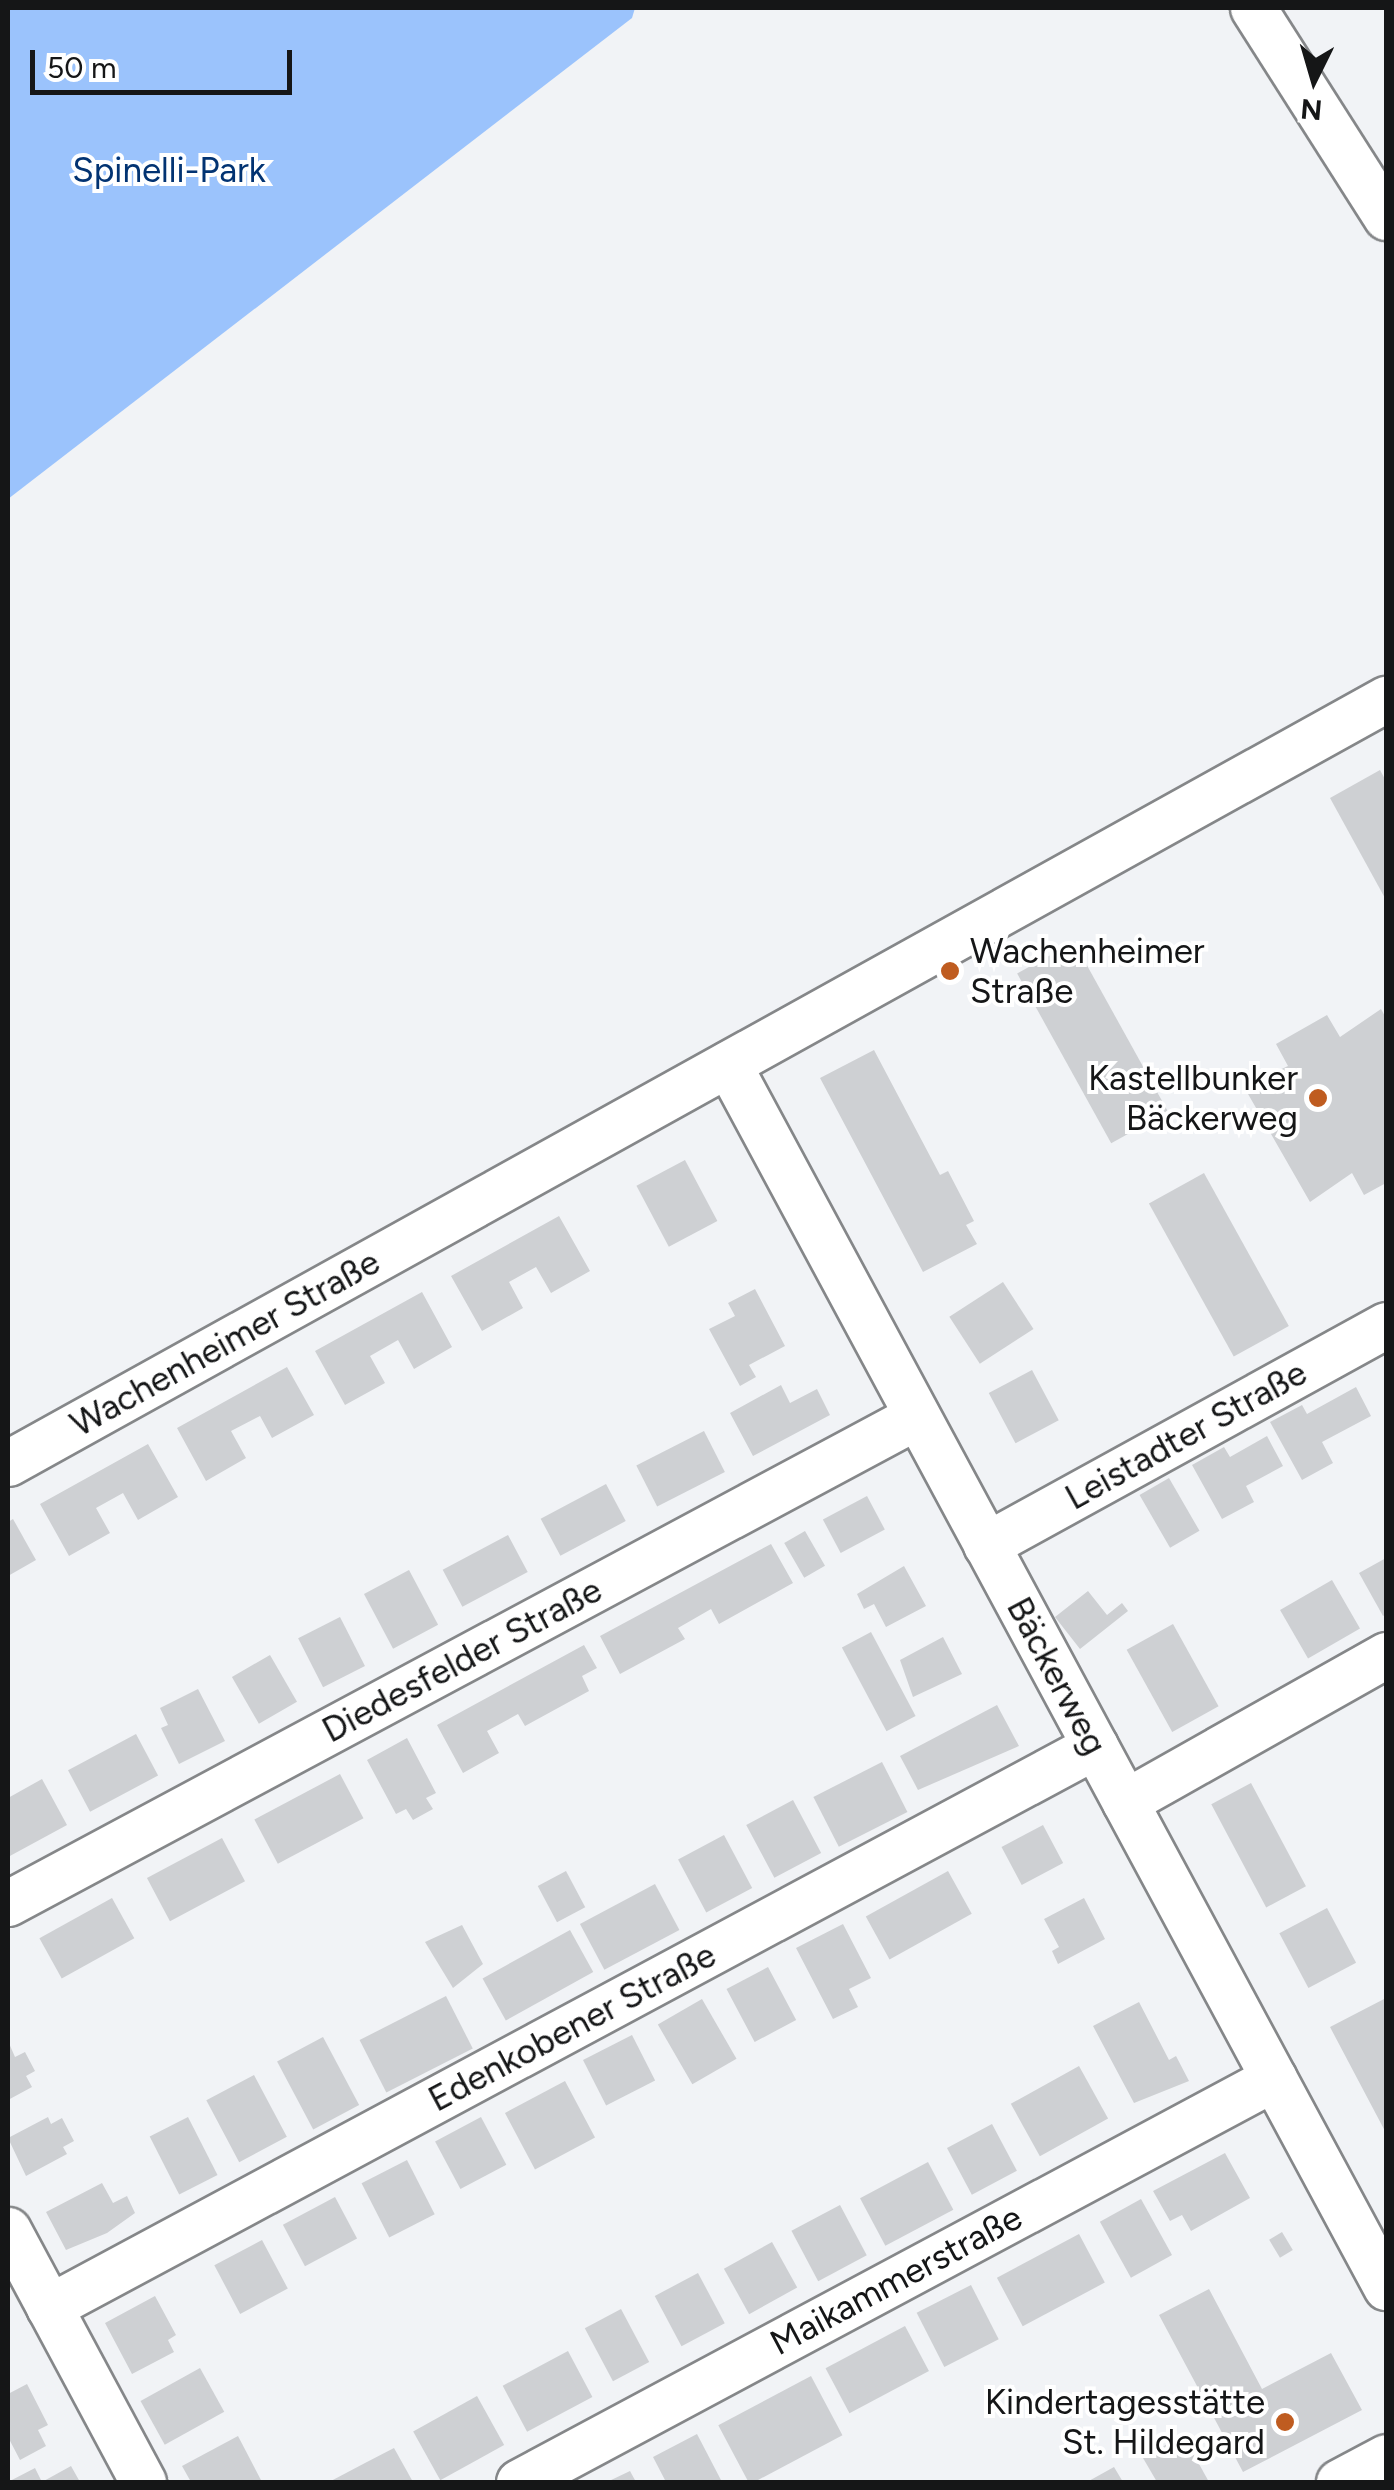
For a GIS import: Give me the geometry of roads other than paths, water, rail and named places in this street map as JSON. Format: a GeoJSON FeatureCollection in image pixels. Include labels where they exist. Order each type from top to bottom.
{"type":"FeatureCollection","features":[{"type":"Feature","properties":{"kind":"street"},"geometry":{"type":"LineString","coordinates":[[1253,8],[1386,217]]}},
{"type":"Feature","properties":{"kind":"street","name":"Wachenheimer Straße"},"geometry":{"type":"LineString","coordinates":[[8,1464],[1386,699]]}},
{"type":"Feature","properties":{"kind":"street","name":"Bäckerweg"},"geometry":{"type":"LineString","coordinates":[[728,1064],[1386,2287]]}},
{"type":"Feature","properties":{"kind":"street","name":"Leistadter Straße"},"geometry":{"type":"LineString","coordinates":[[986,1545],[1386,1325]]}},
{"type":"Feature","properties":{"kind":"street","name":"Diedesfelder Straße"},"geometry":{"type":"LineString","coordinates":[[8,1903],[916,1416]]}},
{"type":"Feature","properties":{"kind":"street"},"geometry":{"type":"LineString","coordinates":[[1125,1802],[1386,1654]]}},
{"type":"Feature","properties":{"kind":"street","name":"Edenkobener Straße"},"geometry":{"type":"LineString","coordinates":[[49,2307],[1095,1746]]}},
{"type":"Feature","properties":{"kind":"street","name":"Maikammerstraße"},"geometry":{"type":"LineString","coordinates":[[518,2482],[1274,2078]]}},
{"type":"Feature","properties":{"kind":"street"},"geometry":{"type":"LineString","coordinates":[[8,2230],[144,2482]]}},
{"type":"Feature","properties":{"kind":"street"},"geometry":{"type":"LineString","coordinates":[[1339,2482],[1386,2457]]}},
{"type":"Feature","properties":{"kind":"place","name":"Wachenheimer Straße"},"geometry":{"type":"Point","coordinates":[950,971]}},
{"type":"Feature","properties":{"kind":"place","name":"Kastellbunker Bäckerweg"},"geometry":{"type":"Point","coordinates":[1318,1098]}},
{"type":"Feature","properties":{"kind":"place","name":"Kindertagesstätte St. Hildegard"},"geometry":{"type":"Point","coordinates":[1285,2422]}},
{"type":"Feature","properties":{"kind":"park label","name":"Spinelli-Park"},"geometry":{"type":"Point","coordinates":[169,170]}}]}
